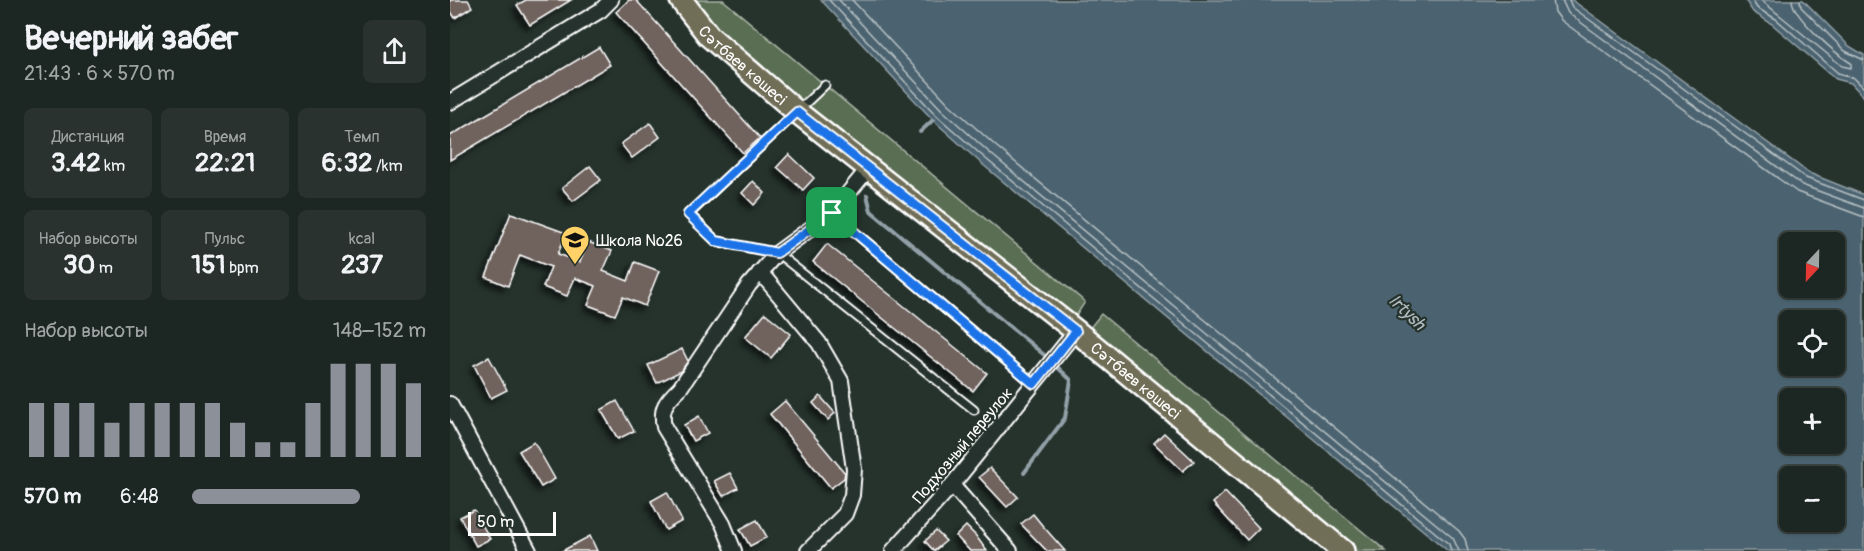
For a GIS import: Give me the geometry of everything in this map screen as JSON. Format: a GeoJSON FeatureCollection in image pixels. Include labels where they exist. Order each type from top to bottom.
{"type":"FeatureCollection","features":[{"type":"Feature","properties":{"kind":"main road","name":"Сәтбаев көшесі"},"geometry":{"type":"LineString","coordinates":[[681,0],[709,36],[797,112],[1076,331],[1343,551]]}},
{"type":"Feature","properties":{"kind":"street"},"geometry":{"type":"LineString","coordinates":[[450,102],[601,10],[611,0]]}},
{"type":"Feature","properties":{"kind":"street"},"geometry":{"type":"LineString","coordinates":[[734,551],[723,524],[664,427],[661,414],[666,401],[680,388],[748,285],[777,253],[832,213],[868,169]]}},
{"type":"Feature","properties":{"kind":"street"},"geometry":{"type":"LineString","coordinates":[[760,272],[819,343],[841,381],[854,470],[852,495],[845,514],[808,551]]}},
{"type":"Feature","properties":{"kind":"street","name":"Подхозный переулок"},"geometry":{"type":"LineString","coordinates":[[893,551],[952,485],[1076,331]]}},
{"type":"Feature","properties":{"kind":"street"},"geometry":{"type":"LineString","coordinates":[[450,404],[529,551]]}},
{"type":"Feature","properties":{"kind":"street"},"geometry":{"type":"LineString","coordinates":[[952,485],[1010,551]]}},
{"type":"Feature","properties":{"kind":"lane"},"geometry":{"type":"LineString","coordinates":[[825,85],[688,214],[716,241],[777,253],[974,410]]}},
{"type":"Feature","properties":{"kind":"lane"},"geometry":{"type":"LineString","coordinates":[[832,213],[1034,384]]}},
{"type":"Feature","properties":{"kind":"green space"},"geometry":{"type":"Polygon","coordinates":[[[690,0],[723,0],[1085,302],[1074,319],[874,163],[723,34],[690,0]]]}},
{"type":"Feature","properties":{"kind":"green space"},"geometry":{"type":"Polygon","coordinates":[[[1101,314],[1386,551],[1344,551],[1089,329],[1101,314]]]}},
{"type":"Feature","properties":{"kind":"water","name":"Irtysh"},"geometry":{"type":"Polygon","coordinates":[[[821,0],[1572,0],[1809,173],[1864,195],[1864,551],[1448,551],[982,164],[933,120],[821,0]]]}},
{"type":"Feature","properties":{"kind":"water"},"geometry":{"type":"Polygon","coordinates":[[[1745,0],[1803,0],[1849,46],[1864,55],[1864,97],[1851,83],[1836,79],[1772,24],[1753,12],[1745,0]]]}},
{"type":"Feature","properties":{"kind":"building"},"geometry":{"type":"Polygon","coordinates":[[[450,0],[468,0],[472,7],[455,18],[450,10],[450,0]]]}},
{"type":"Feature","properties":{"kind":"building"},"geometry":{"type":"Polygon","coordinates":[[[526,0],[571,0],[530,25],[517,5],[526,0]]]}},
{"type":"Feature","properties":{"kind":"building"},"geometry":{"type":"Polygon","coordinates":[[[629,0],[636,0],[760,138],[743,153],[616,12],[629,0]]]}},
{"type":"Feature","properties":{"kind":"building"},"geometry":{"type":"Polygon","coordinates":[[[599,47],[610,65],[450,160],[450,136],[599,47]]]}},
{"type":"Feature","properties":{"kind":"building"},"geometry":{"type":"Polygon","coordinates":[[[650,123],[660,137],[632,158],[621,144],[650,123]]]}},
{"type":"Feature","properties":{"kind":"building"},"geometry":{"type":"Polygon","coordinates":[[[789,154],[814,178],[803,190],[777,167],[789,154]]]}},
{"type":"Feature","properties":{"kind":"building"},"geometry":{"type":"Polygon","coordinates":[[[590,166],[601,180],[573,201],[562,188],[590,166]]]}},
{"type":"Feature","properties":{"kind":"building"},"geometry":{"type":"Polygon","coordinates":[[[753,181],[765,193],[754,205],[742,193],[753,181]]]}},
{"type":"Feature","properties":{"kind":"building","name":"Школа №26"},"geometry":{"type":"Polygon","coordinates":[[[511,213],[566,233],[558,254],[580,262],[588,242],[612,251],[603,271],[628,281],[635,262],[659,271],[645,306],[623,297],[615,315],[588,305],[596,286],[575,278],[567,296],[543,287],[551,267],[520,255],[508,286],[486,277],[511,213]]]}},
{"type":"Feature","properties":{"kind":"building"},"geometry":{"type":"Polygon","coordinates":[[[827,244],[987,373],[973,391],[813,262],[827,244]]]}},
{"type":"Feature","properties":{"kind":"building"},"geometry":{"type":"Polygon","coordinates":[[[765,313],[791,334],[771,358],[745,337],[765,313]]]}},
{"type":"Feature","properties":{"kind":"building"},"geometry":{"type":"Polygon","coordinates":[[[682,349],[688,361],[681,371],[657,383],[648,365],[682,349]]]}},
{"type":"Feature","properties":{"kind":"building"},"geometry":{"type":"Polygon","coordinates":[[[489,357],[507,390],[491,398],[474,365],[489,357]]]}},
{"type":"Feature","properties":{"kind":"building"},"geometry":{"type":"Polygon","coordinates":[[[820,396],[835,413],[828,420],[813,403],[820,396]]]}},
{"type":"Feature","properties":{"kind":"building"},"geometry":{"type":"Polygon","coordinates":[[[617,401],[634,431],[618,439],[601,410],[617,401]]]}},
{"type":"Feature","properties":{"kind":"building"},"geometry":{"type":"Polygon","coordinates":[[[785,401],[845,473],[844,478],[831,488],[770,414],[785,401]]]}},
{"type":"Feature","properties":{"kind":"building"},"geometry":{"type":"Polygon","coordinates":[[[699,416],[708,433],[693,441],[684,425],[699,416]]]}},
{"type":"Feature","properties":{"kind":"building"},"geometry":{"type":"Polygon","coordinates":[[[1164,433],[1194,461],[1183,471],[1154,443],[1164,433]]]}},
{"type":"Feature","properties":{"kind":"building"},"geometry":{"type":"Polygon","coordinates":[[[534,442],[555,479],[541,487],[519,451],[534,442]]]}},
{"type":"Feature","properties":{"kind":"building"},"geometry":{"type":"Polygon","coordinates":[[[990,468],[1018,497],[1007,507],[979,477],[990,468]]]}},
{"type":"Feature","properties":{"kind":"building"},"geometry":{"type":"Polygon","coordinates":[[[730,473],[738,488],[723,496],[714,481],[730,473]]]}},
{"type":"Feature","properties":{"kind":"building"},"geometry":{"type":"Polygon","coordinates":[[[667,492],[682,521],[666,530],[651,501],[667,492]]]}},
{"type":"Feature","properties":{"kind":"building"},"geometry":{"type":"Polygon","coordinates":[[[1225,492],[1259,528],[1247,540],[1213,503],[1225,492]]]}},
{"type":"Feature","properties":{"kind":"building"},"geometry":{"type":"Polygon","coordinates":[[[474,510],[490,539],[476,546],[460,517],[474,510]]]}},
{"type":"Feature","properties":{"kind":"building"},"geometry":{"type":"Polygon","coordinates":[[[1033,514],[1065,551],[1047,551],[1021,524],[1033,514]]]}},
{"type":"Feature","properties":{"kind":"building"},"geometry":{"type":"Polygon","coordinates":[[[757,520],[767,537],[750,546],[740,529],[757,520]]]}},
{"type":"Feature","properties":{"kind":"building"},"geometry":{"type":"Polygon","coordinates":[[[966,526],[987,551],[970,551],[956,536],[966,526]]]}},
{"type":"Feature","properties":{"kind":"building"},"geometry":{"type":"Polygon","coordinates":[[[936,531],[946,541],[934,551],[925,541],[936,531]]]}},
{"type":"Feature","properties":{"kind":"building"},"geometry":{"type":"Polygon","coordinates":[[[590,536],[597,551],[562,551],[590,536]]]}},
{"type":"Feature","properties":{"kind":"waterway"},"geometry":{"type":"LineString","coordinates":[[920,132],[933,120]]}},
{"type":"Feature","properties":{"kind":"waterway"},"geometry":{"type":"LineString","coordinates":[[867,195],[871,211],[1049,359]]}},
{"type":"Feature","properties":{"kind":"waterway"},"geometry":{"type":"LineString","coordinates":[[1024,473],[1065,418],[1071,380],[1054,364]]}},
{"type":"Feature","properties":{"kind":"place","name":"Школа №26"},"geometry":{"type":"Point","coordinates":[575,266]}},
{"type":"Feature","properties":{"kind":"route"},"geometry":{"type":"LineString","coordinates":[[797,112],[1076,331],[1034,384],[832,213],[811,231],[777,253],[716,241],[688,214],[797,112]]}}]}
